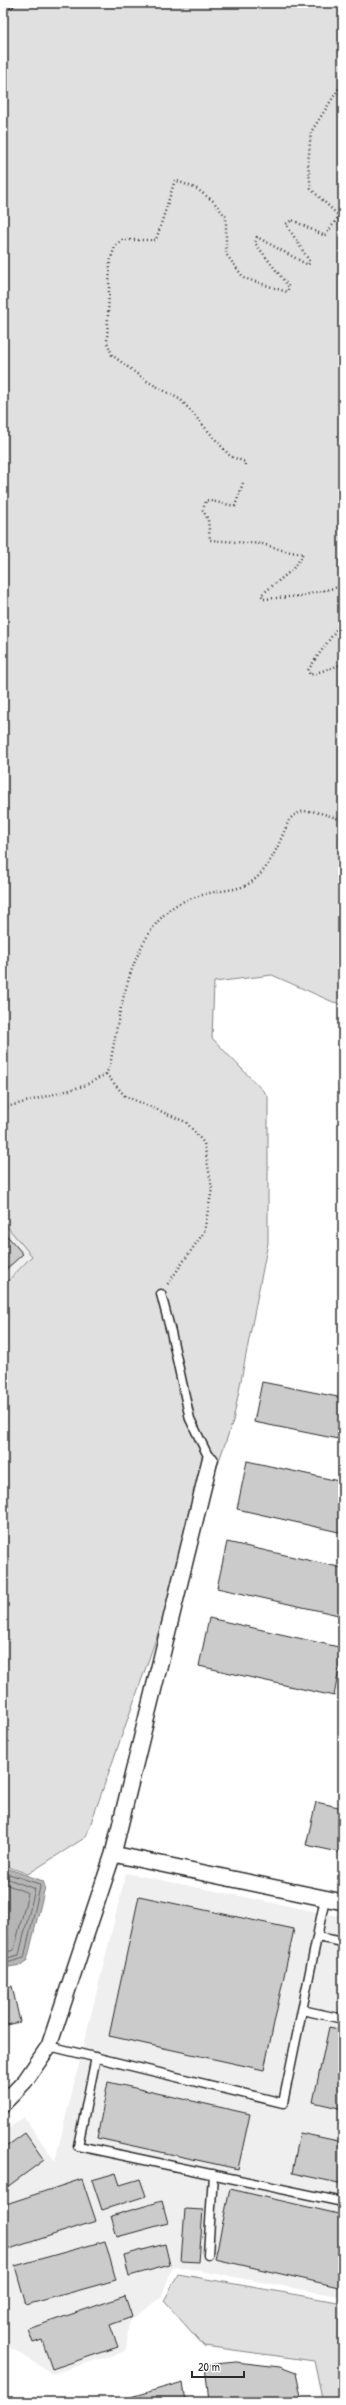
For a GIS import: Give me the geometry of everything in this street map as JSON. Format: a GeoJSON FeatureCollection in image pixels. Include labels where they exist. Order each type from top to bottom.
{"type":"FeatureCollection","features":[{"type":"Feature","properties":{"kind":"street"},"geometry":{"type":"LineString","coordinates":[[3,2104],[25,2081],[49,2046],[113,1854],[210,1460]]}},
{"type":"Feature","properties":{"kind":"street"},"geometry":{"type":"LineString","coordinates":[[113,1854],[343,1902]]}},
{"type":"Feature","properties":{"kind":"lane"},"geometry":{"type":"LineString","coordinates":[[3,7],[10,3]]}},
{"type":"Feature","properties":{"kind":"lane"},"geometry":{"type":"LineString","coordinates":[[160,1294],[171,1332],[190,1419],[210,1460]]}},
{"type":"Feature","properties":{"kind":"lane"},"geometry":{"type":"LineString","coordinates":[[49,2046],[283,2103],[325,1898]]}},
{"type":"Feature","properties":{"kind":"lane"},"geometry":{"type":"LineString","coordinates":[[317,1937],[343,1942]]}},
{"type":"Feature","properties":{"kind":"lane"},"geometry":{"type":"LineString","coordinates":[[302,2010],[343,2019]]}},
{"type":"Feature","properties":{"kind":"lane"},"geometry":{"type":"LineString","coordinates":[[96,2058],[78,2146],[343,2202]]}},
{"type":"Feature","properties":{"kind":"lane"},"geometry":{"type":"LineString","coordinates":[[208,2255],[213,2174]]}},
{"type":"Feature","properties":{"kind":"path"},"geometry":{"type":"LineString","coordinates":[[343,82],[311,132],[308,164],[311,189],[343,220]]}},
{"type":"Feature","properties":{"kind":"path"},"geometry":{"type":"LineString","coordinates":[[245,465],[245,462],[230,456],[181,400],[145,380],[112,355],[107,342],[108,300],[110,262],[115,246],[122,240],[156,240],[175,180],[197,189],[213,201],[226,217],[226,254],[244,278],[287,292],[289,287],[255,242],[257,237],[308,265],[310,262],[286,224],[292,220],[325,236],[339,216]]}},
{"type":"Feature","properties":{"kind":"path"},"geometry":{"type":"LineString","coordinates":[[244,483],[236,506],[206,500],[204,510],[208,520],[210,540],[263,544],[285,552],[304,554],[292,570],[261,595],[264,599],[300,596],[343,586]]}},
{"type":"Feature","properties":{"kind":"path"},"geometry":{"type":"LineString","coordinates":[[343,620],[308,670],[310,675],[343,664]]}},
{"type":"Feature","properties":{"kind":"path"},"geometry":{"type":"LineString","coordinates":[[3,1108],[84,1086],[106,1074],[110,1066],[121,1005],[145,939],[167,912],[189,899],[223,890],[239,888],[254,879],[265,869],[289,820],[295,813],[302,810],[343,820]]}},
{"type":"Feature","properties":{"kind":"path"},"geometry":{"type":"LineString","coordinates":[[106,1074],[126,1096],[186,1122],[204,1142],[212,1189],[204,1232],[160,1294]]}},
{"type":"Feature","properties":{"kind":"shaded area"},"geometry":{"type":"Polygon","coordinates":[[[3,3],[343,3],[343,1004],[333,1002],[272,975],[214,982],[212,1038],[268,1096],[268,1243],[233,1421],[86,1837],[28,1874],[3,1865],[3,1286],[32,1256],[3,1222],[3,3]]]}},
{"type":"Feature","properties":{"kind":"shaded area"},"geometry":{"type":"Polygon","coordinates":[[[3,1222],[32,1256],[3,1286],[3,1222]]]}},
{"type":"Feature","properties":{"kind":"shaded area"},"geometry":{"type":"Polygon","coordinates":[[[126,1873],[343,1917],[343,2297],[173,2266],[161,2298],[129,2321],[126,2351],[52,2374],[3,2343],[3,2133],[24,2117],[55,2161],[126,1873]]]}},
{"type":"Feature","properties":{"kind":"shaded area"},"geometry":{"type":"Polygon","coordinates":[[[178,2274],[343,2303],[343,2402],[323,2402],[314,2361],[204,2346],[164,2301],[178,2274]]]}},
{"type":"Feature","properties":{"kind":"water"},"geometry":{"type":"Polygon","coordinates":[[[3,1867],[43,1881],[45,1887],[27,1961],[21,1965],[3,1968],[3,1867]]]}},
{"type":"Feature","properties":{"kind":"building"},"geometry":{"type":"Polygon","coordinates":[[[3,1231],[23,1254],[3,1272],[3,1231]]]}},
{"type":"Feature","properties":{"kind":"building"},"geometry":{"type":"Polygon","coordinates":[[[262,1382],[343,1398],[343,1440],[254,1422],[262,1382]]]}},
{"type":"Feature","properties":{"kind":"building"},"geometry":{"type":"Polygon","coordinates":[[[247,1461],[343,1482],[343,1533],[237,1509],[247,1461]]]}},
{"type":"Feature","properties":{"kind":"building"},"geometry":{"type":"Polygon","coordinates":[[[227,1542],[343,1568],[343,1616],[217,1588],[227,1542]]]}},
{"type":"Feature","properties":{"kind":"building"},"geometry":{"type":"Polygon","coordinates":[[[209,1618],[343,1648],[334,1696],[199,1666],[209,1618]]]}},
{"type":"Feature","properties":{"kind":"building"},"geometry":{"type":"Polygon","coordinates":[[[316,1802],[343,1808],[343,1853],[306,1845],[316,1802]]]}},
{"type":"Feature","properties":{"kind":"building"},"geometry":{"type":"Polygon","coordinates":[[[139,1896],[294,1929],[264,2070],[109,2036],[139,1896]]]}},
{"type":"Feature","properties":{"kind":"building"},"geometry":{"type":"Polygon","coordinates":[[[12,1986],[20,2022],[3,2026],[3,1988],[12,1986]]]}},
{"type":"Feature","properties":{"kind":"building"},"geometry":{"type":"Polygon","coordinates":[[[329,2027],[343,2030],[343,2109],[313,2102],[329,2027]]]}},
{"type":"Feature","properties":{"kind":"building"},"geometry":{"type":"Polygon","coordinates":[[[108,2082],[250,2114],[238,2169],[97,2138],[108,2082]]]}},
{"type":"Feature","properties":{"kind":"building"},"geometry":{"type":"Polygon","coordinates":[[[25,2133],[44,2160],[3,2190],[3,2149],[25,2133]]]}},
{"type":"Feature","properties":{"kind":"building"},"geometry":{"type":"Polygon","coordinates":[[[300,2133],[343,2142],[343,2184],[292,2173],[300,2133]]]}},
{"type":"Feature","properties":{"kind":"building"},"geometry":{"type":"Polygon","coordinates":[[[116,2173],[120,2185],[140,2179],[146,2196],[102,2210],[92,2180],[116,2173]]]}},
{"type":"Feature","properties":{"kind":"building"},"geometry":{"type":"Polygon","coordinates":[[[82,2179],[96,2221],[3,2251],[3,2205],[82,2179]]]}},
{"type":"Feature","properties":{"kind":"building"},"geometry":{"type":"Polygon","coordinates":[[[230,2189],[343,2215],[343,2288],[215,2259],[230,2189]]]}},
{"type":"Feature","properties":{"kind":"building"},"geometry":{"type":"Polygon","coordinates":[[[162,2201],[168,2223],[117,2237],[111,2216],[162,2201]]]}},
{"type":"Feature","properties":{"kind":"building"},"geometry":{"type":"Polygon","coordinates":[[[185,2209],[203,2210],[199,2262],[181,2261],[185,2209]]]}},
{"type":"Feature","properties":{"kind":"building"},"geometry":{"type":"Polygon","coordinates":[[[105,2241],[116,2280],[26,2305],[15,2266],[105,2241]]]}},
{"type":"Feature","properties":{"kind":"building"},"geometry":{"type":"Polygon","coordinates":[[[165,2244],[170,2265],[129,2276],[124,2255],[165,2244]]]}},
{"type":"Feature","properties":{"kind":"building"},"geometry":{"type":"Polygon","coordinates":[[[3,2276],[7,2290],[3,2291],[3,2276]]]}},
{"type":"Feature","properties":{"kind":"building"},"geometry":{"type":"Polygon","coordinates":[[[125,2296],[132,2317],[110,2325],[118,2347],[52,2369],[42,2340],[33,2343],[28,2329],[125,2296]]]}},
{"type":"Feature","properties":{"kind":"building"},"geometry":{"type":"Polygon","coordinates":[[[236,2362],[280,2367],[296,2373],[302,2402],[209,2402],[205,2365],[236,2362]]]}},
{"type":"Feature","properties":{"kind":"building"},"geometry":{"type":"Polygon","coordinates":[[[183,2382],[186,2402],[113,2402],[183,2382]]]}}]}
